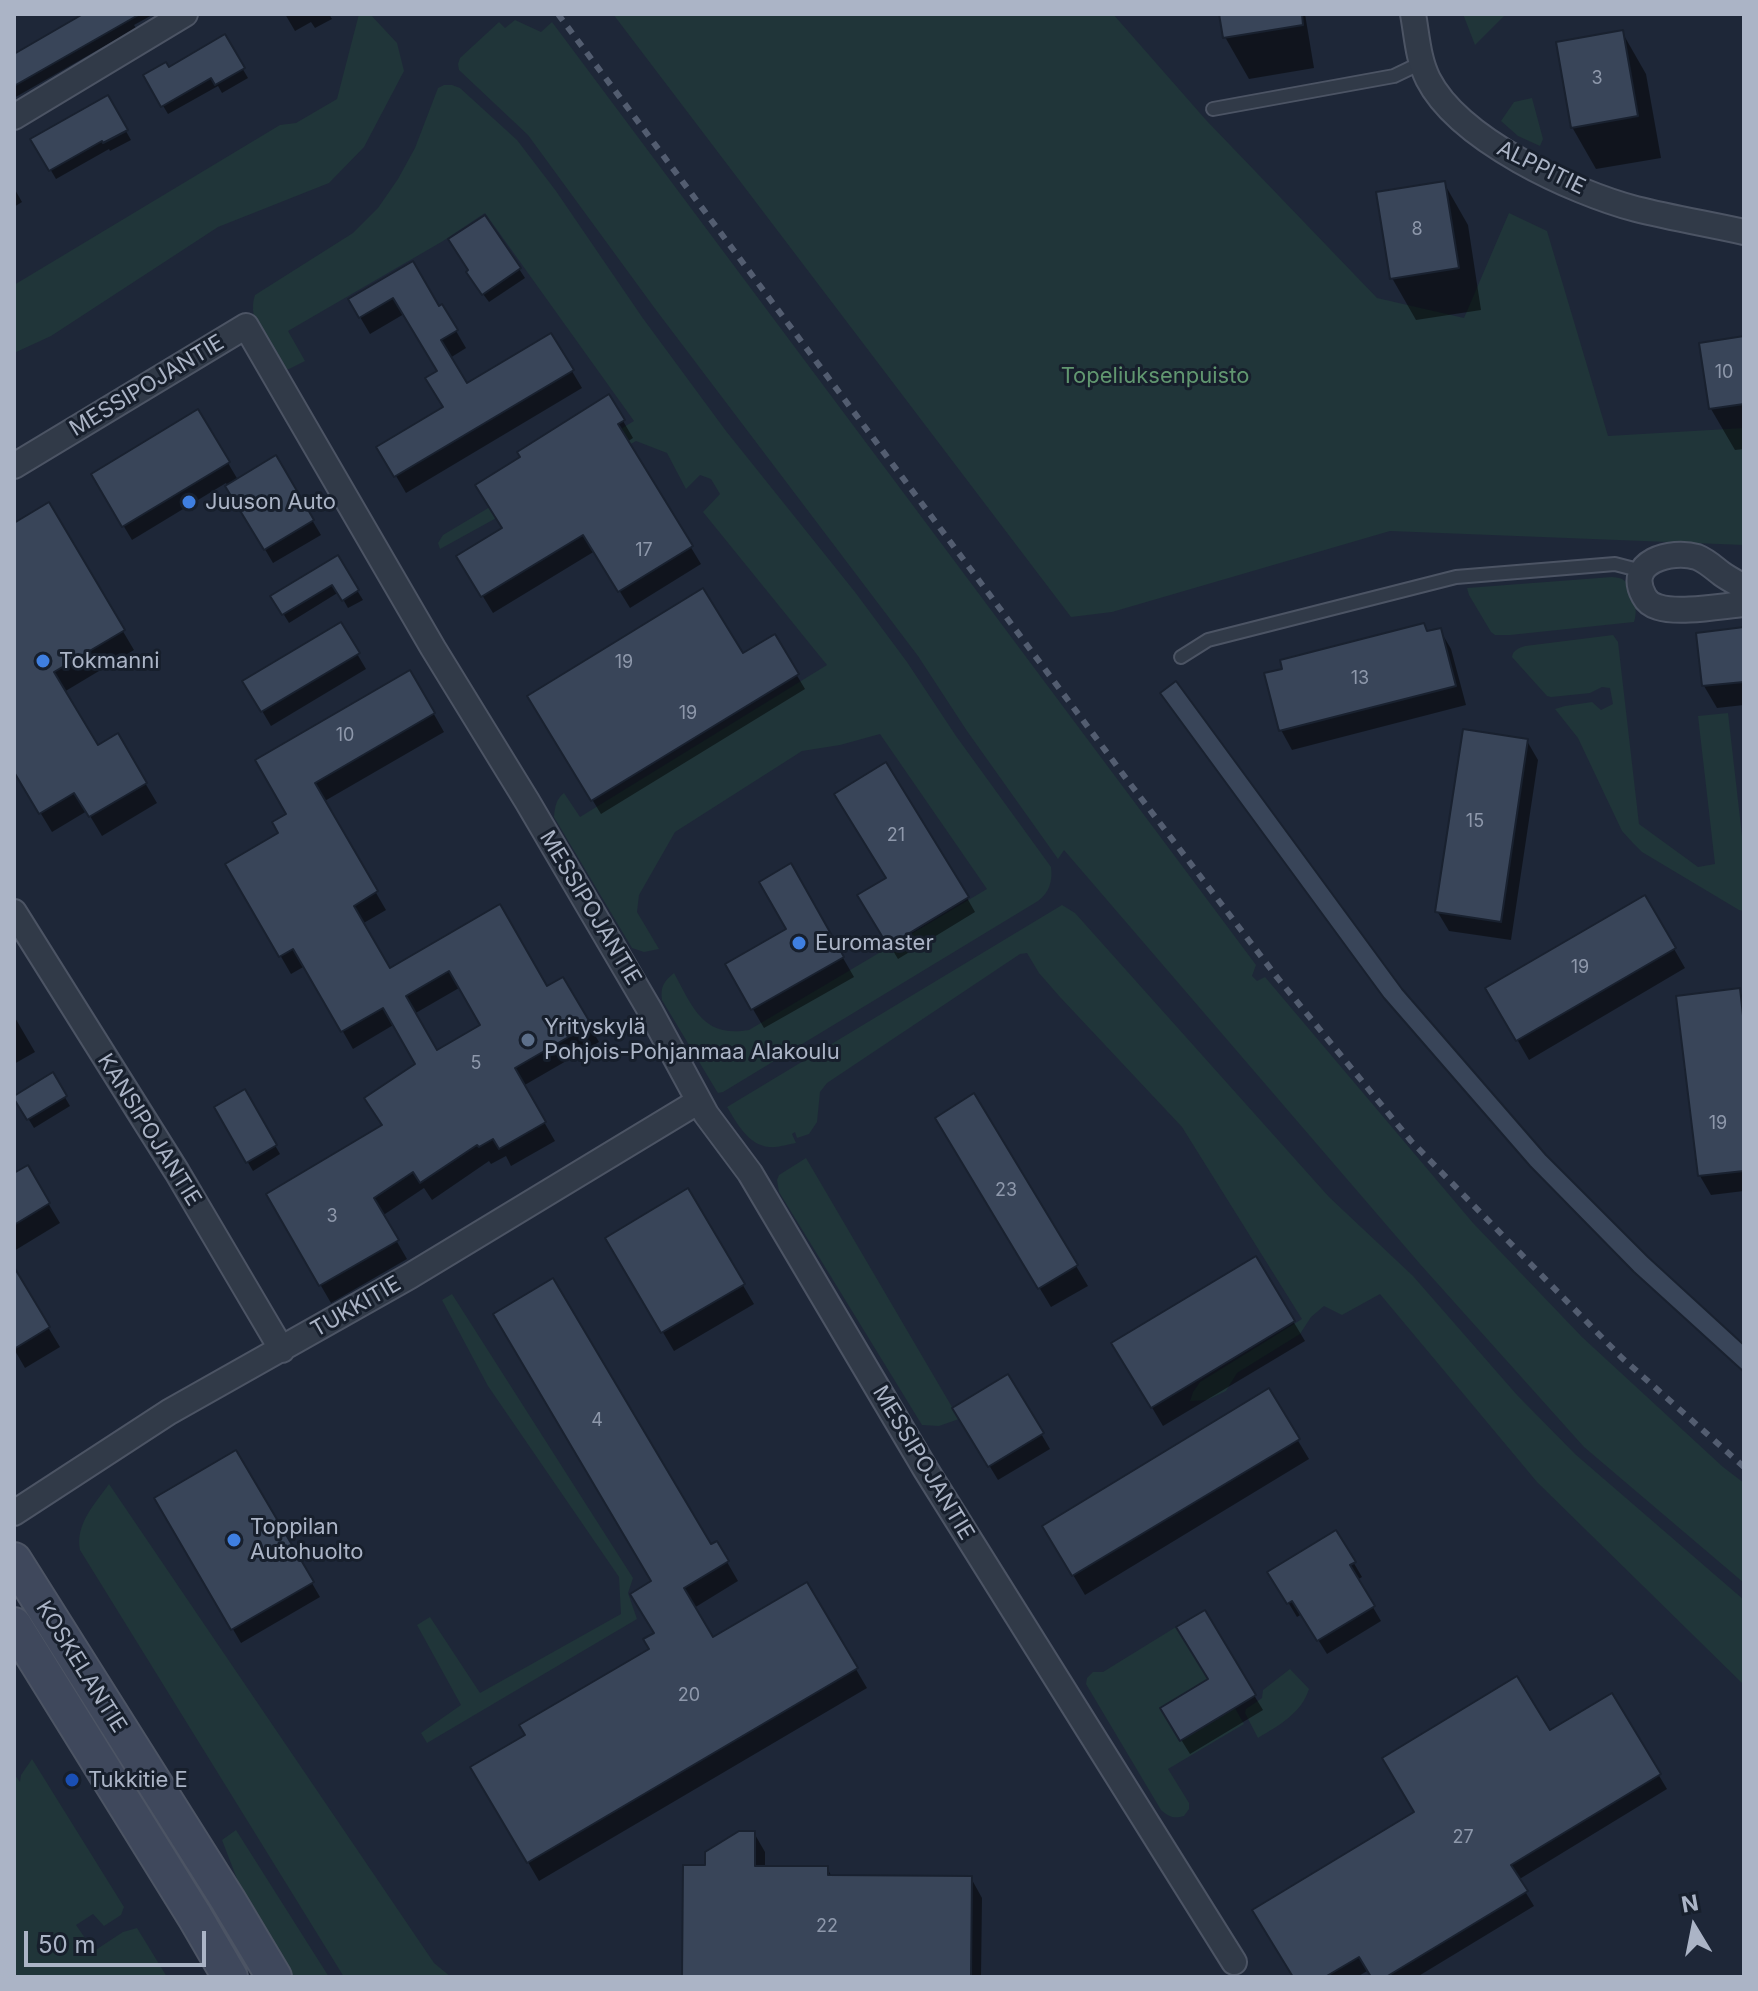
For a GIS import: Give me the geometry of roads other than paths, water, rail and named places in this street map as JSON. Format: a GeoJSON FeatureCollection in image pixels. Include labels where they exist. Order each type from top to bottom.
{"type":"FeatureCollection","features":[{"type":"Feature","properties":{"kind":"main road","name":"KOSKELANTIE"},"geometry":{"type":"LineString","coordinates":[[14,1560],[274,1977]]}},
{"type":"Feature","properties":{"kind":"main road","name":"KOSKELANTIE"},"geometry":{"type":"LineString","coordinates":[[14,1625],[230,1977]]}},
{"type":"Feature","properties":{"kind":"street"},"geometry":{"type":"LineString","coordinates":[[14,117],[185,14]]}},
{"type":"Feature","properties":{"kind":"street","name":"ALPPITIE"},"geometry":{"type":"LineString","coordinates":[[1413,14],[1421,63],[1429,82],[1466,125],[1497,148],[1562,181],[1633,208],[1744,232]]}},
{"type":"Feature","properties":{"kind":"street","name":"MESSIPOJANTIE"},"geometry":{"type":"LineString","coordinates":[[14,466],[246,326],[648,1007],[706,1114],[750,1173],[926,1470],[1234,1962]]}},
{"type":"Feature","properties":{"kind":"street"},"geometry":{"type":"LineString","coordinates":[[1744,587],[1698,558],[1682,555],[1665,555],[1651,561],[1639,580],[1640,590],[1647,602],[1670,610],[1744,604]]}},
{"type":"Feature","properties":{"kind":"street","name":"KANSIPOJANTIE"},"geometry":{"type":"LineString","coordinates":[[14,912],[177,1172],[282,1350]]}},
{"type":"Feature","properties":{"kind":"street","name":"TUKKITIE"},"geometry":{"type":"LineString","coordinates":[[14,1513],[169,1412],[410,1276],[699,1101]]}},
{"type":"Feature","properties":{"kind":"lane"},"geometry":{"type":"LineString","coordinates":[[1213,109],[1394,76],[1421,63]]}},
{"type":"Feature","properties":{"kind":"lane"},"geometry":{"type":"LineString","coordinates":[[1181,657],[1208,640],[1456,577],[1615,564],[1642,571]]}},
{"type":"Feature","properties":{"kind":"railway"},"geometry":{"type":"LineString","coordinates":[[558,14],[1276,976],[1411,1141],[1621,1357],[1744,1467]]}},
{"type":"Feature","properties":{"kind":"place","name":"Juuson Auto"},"geometry":{"type":"Point","coordinates":[189,502]}},
{"type":"Feature","properties":{"kind":"place","name":"Tokmanni"},"geometry":{"type":"Point","coordinates":[43,661]}},
{"type":"Feature","properties":{"kind":"place","name":"Euromaster"},"geometry":{"type":"Point","coordinates":[799,943]}},
{"type":"Feature","properties":{"kind":"place","name":"Yrityskylä Pohjois-Pohjanmaa Alakoulu"},"geometry":{"type":"Point","coordinates":[528,1040]}},
{"type":"Feature","properties":{"kind":"place","name":"Toppilan Autohuolto"},"geometry":{"type":"Point","coordinates":[234,1540]}},
{"type":"Feature","properties":{"kind":"place","name":"Tukkitie E"},"geometry":{"type":"Point","coordinates":[72,1780]}},
{"type":"Feature","properties":{"kind":"park label","name":"Topeliuksenpuisto"},"geometry":{"type":"Point","coordinates":[1155,376]}}]}
